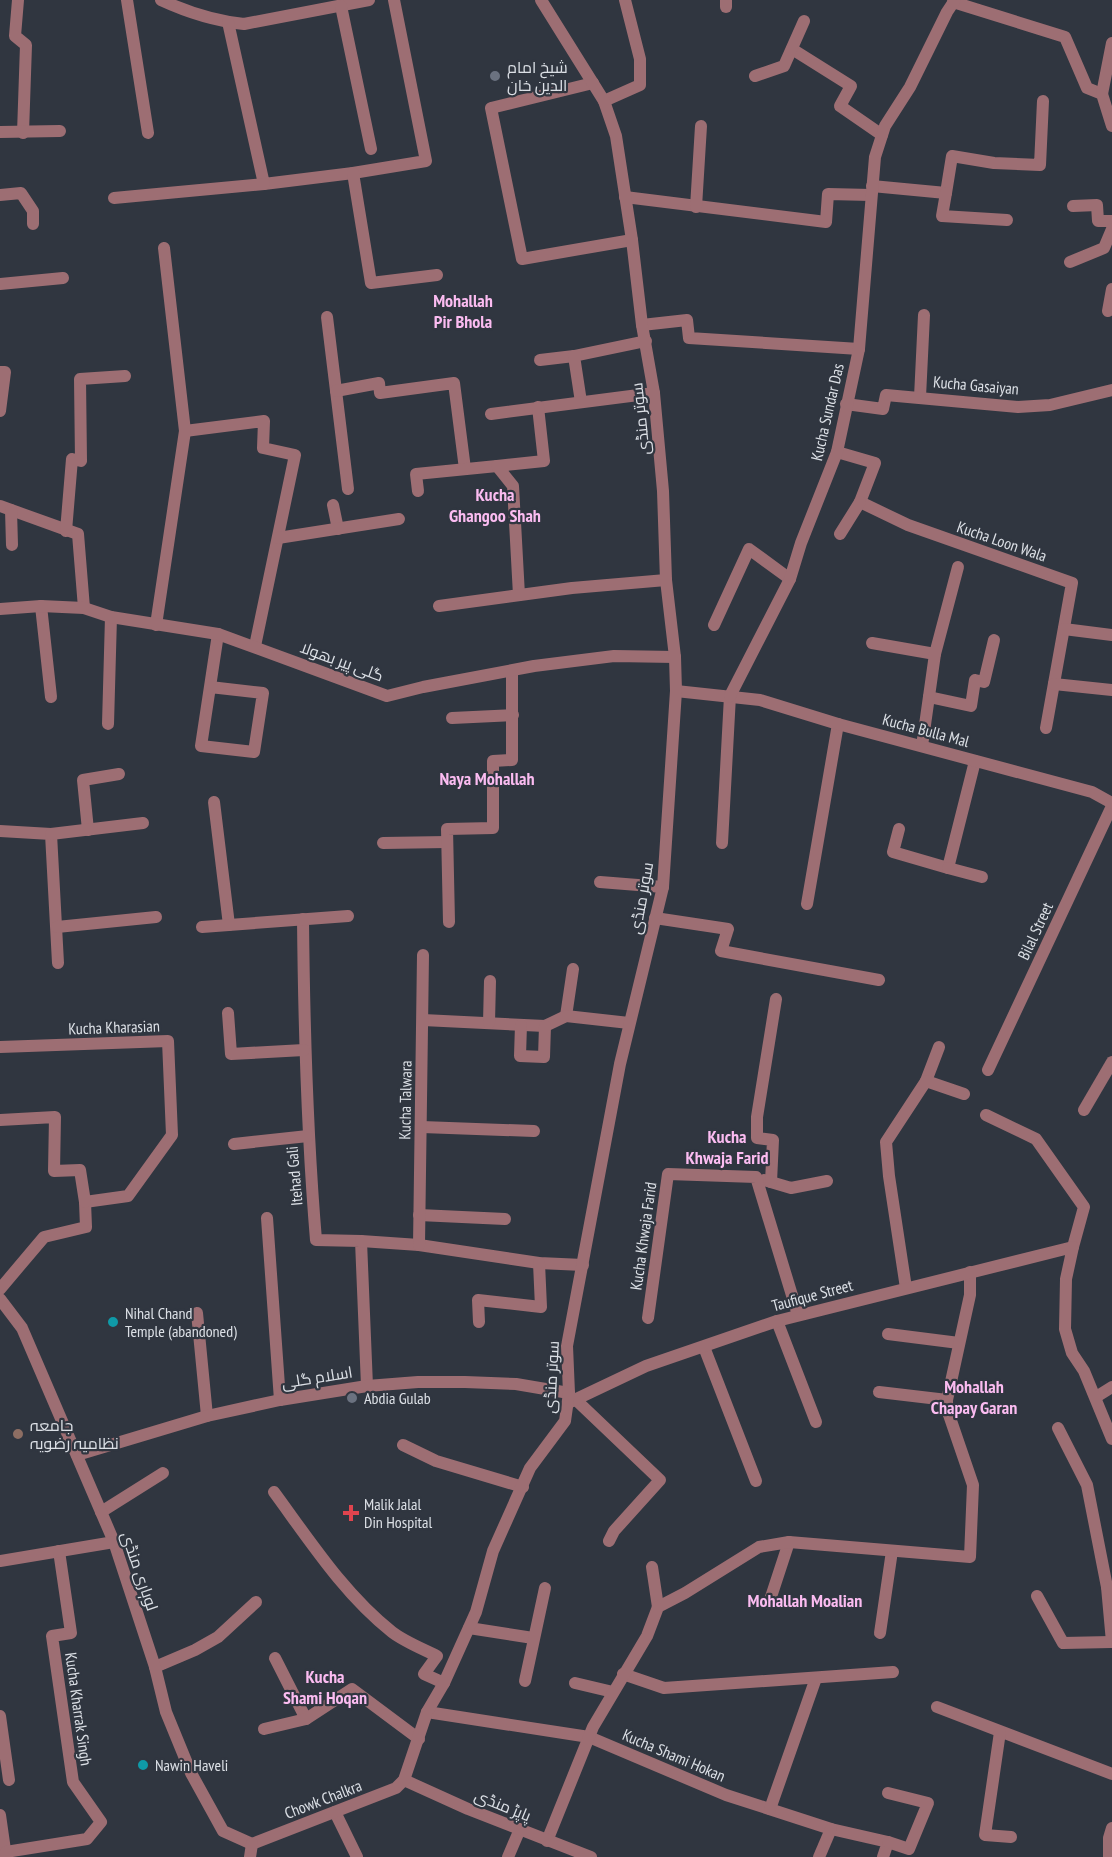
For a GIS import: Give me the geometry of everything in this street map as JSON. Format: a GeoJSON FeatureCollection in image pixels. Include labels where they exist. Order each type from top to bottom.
{"type":"FeatureCollection","features":[{"type":"Feature","properties":{"kind":"street"},"geometry":{"type":"LineString","coordinates":[[18,0],[15,36],[26,45],[23,132]]}},
{"type":"Feature","properties":{"kind":"street"},"geometry":{"type":"LineString","coordinates":[[127,0],[148,133]]}},
{"type":"Feature","properties":{"kind":"street"},"geometry":{"type":"LineString","coordinates":[[161,0],[179,9],[244,24],[369,0]]}},
{"type":"Feature","properties":{"kind":"street"},"geometry":{"type":"LineString","coordinates":[[114,198],[264,184],[426,161],[394,0]]}},
{"type":"Feature","properties":{"kind":"street","name":"سوتر منڈی"},"geometry":{"type":"LineString","coordinates":[[404,1780],[428,1712],[444,1683],[476,1612],[493,1551],[530,1468],[565,1421],[571,1398],[567,1346],[630,1023],[663,887],[676,691],[675,657],[666,580],[663,491],[654,393],[615,136],[604,101],[541,0]]}},
{"type":"Feature","properties":{"kind":"street"},"geometry":{"type":"LineString","coordinates":[[604,101],[640,85],[640,59],[625,0]]}},
{"type":"Feature","properties":{"kind":"street"},"geometry":{"type":"LineString","coordinates":[[954,1],[1065,37],[1087,88],[1102,94]]}},
{"type":"Feature","properties":{"kind":"street","name":"Kucha Sundar Das"},"geometry":{"type":"LineString","coordinates":[[730,696],[790,579],[801,543],[837,452],[859,349],[874,157],[885,126],[910,87],[954,1]]}},
{"type":"Feature","properties":{"kind":"street"},"geometry":{"type":"LineString","coordinates":[[341,6],[371,149]]}},
{"type":"Feature","properties":{"kind":"street"},"geometry":{"type":"LineString","coordinates":[[755,76],[784,66],[804,21]]}},
{"type":"Feature","properties":{"kind":"street"},"geometry":{"type":"LineString","coordinates":[[228,22],[264,184]]}},
{"type":"Feature","properties":{"kind":"street"},"geometry":{"type":"LineString","coordinates":[[1112,43],[1102,94],[1112,126]]}},
{"type":"Feature","properties":{"kind":"street"},"geometry":{"type":"LineString","coordinates":[[792,49],[850,86],[840,106],[882,135]]}},
{"type":"Feature","properties":{"kind":"street"},"geometry":{"type":"LineString","coordinates":[[593,83],[491,108],[522,259],[632,240]]}},
{"type":"Feature","properties":{"kind":"street"},"geometry":{"type":"LineString","coordinates":[[1007,220],[942,216],[952,156],[994,163],[1040,165],[1044,101]]}},
{"type":"Feature","properties":{"kind":"street"},"geometry":{"type":"LineString","coordinates":[[696,207],[701,126]]}},
{"type":"Feature","properties":{"kind":"street"},"geometry":{"type":"LineString","coordinates":[[0,132],[60,131]]}},
{"type":"Feature","properties":{"kind":"street"},"geometry":{"type":"LineString","coordinates":[[353,173],[371,284],[437,275]]}},
{"type":"Feature","properties":{"kind":"street"},"geometry":{"type":"LineString","coordinates":[[625,197],[826,222],[828,194],[871,190],[946,193]]}},
{"type":"Feature","properties":{"kind":"street"},"geometry":{"type":"LineString","coordinates":[[0,195],[21,193],[33,211],[33,224]]}},
{"type":"Feature","properties":{"kind":"street"},"geometry":{"type":"LineString","coordinates":[[1073,206],[1097,205],[1098,221],[1112,220]]}},
{"type":"Feature","properties":{"kind":"street"},"geometry":{"type":"LineString","coordinates":[[1070,262],[1104,248],[1112,229]]}},
{"type":"Feature","properties":{"kind":"street"},"geometry":{"type":"LineString","coordinates":[[156,625],[185,431],[164,248]]}},
{"type":"Feature","properties":{"kind":"street"},"geometry":{"type":"LineString","coordinates":[[0,284],[63,278]]}},
{"type":"Feature","properties":{"kind":"street"},"geometry":{"type":"LineString","coordinates":[[1108,311],[1112,289]]}},
{"type":"Feature","properties":{"kind":"street"},"geometry":{"type":"LineString","coordinates":[[920,397],[924,315]]}},
{"type":"Feature","properties":{"kind":"street"},"geometry":{"type":"LineString","coordinates":[[327,317],[348,489]]}},
{"type":"Feature","properties":{"kind":"street"},"geometry":{"type":"LineString","coordinates":[[642,325],[687,320],[689,338],[859,349]]}},
{"type":"Feature","properties":{"kind":"street"},"geometry":{"type":"LineString","coordinates":[[540,360],[574,356],[646,341]]}},
{"type":"Feature","properties":{"kind":"street"},"geometry":{"type":"LineString","coordinates":[[574,356],[581,402]]}},
{"type":"Feature","properties":{"kind":"street"},"geometry":{"type":"LineString","coordinates":[[0,372],[5,372],[0,411]]}},
{"type":"Feature","properties":{"kind":"street"},"geometry":{"type":"LineString","coordinates":[[66,531],[72,459],[81,461],[80,379],[126,376]]}},
{"type":"Feature","properties":{"kind":"street"},"geometry":{"type":"LineString","coordinates":[[336,391],[379,383],[380,393],[454,383],[465,470]]}},
{"type":"Feature","properties":{"kind":"street","name":"Kucha Gasaiyan"},"geometry":{"type":"LineString","coordinates":[[846,404],[883,409],[886,394],[1018,407],[1050,405],[1112,390]]}},
{"type":"Feature","properties":{"kind":"street"},"geometry":{"type":"LineString","coordinates":[[491,414],[654,393]]}},
{"type":"Feature","properties":{"kind":"street"},"geometry":{"type":"LineString","coordinates":[[418,491],[416,474],[544,461],[538,407]]}},
{"type":"Feature","properties":{"kind":"street"},"geometry":{"type":"LineString","coordinates":[[185,431],[264,421],[263,448],[296,455],[255,646]]}},
{"type":"Feature","properties":{"kind":"street"},"geometry":{"type":"LineString","coordinates":[[837,452],[875,463],[860,502],[840,534]]}},
{"type":"Feature","properties":{"kind":"street"},"geometry":{"type":"LineString","coordinates":[[497,466],[513,486],[519,595]]}},
{"type":"Feature","properties":{"kind":"street","name":"Kucha Loon Wala"},"geometry":{"type":"LineString","coordinates":[[860,502],[908,525],[1072,583],[1046,728]]}},
{"type":"Feature","properties":{"kind":"street"},"geometry":{"type":"LineString","coordinates":[[333,505],[338,529]]}},
{"type":"Feature","properties":{"kind":"street"},"geometry":{"type":"LineString","coordinates":[[6,508],[78,534],[84,608]]}},
{"type":"Feature","properties":{"kind":"street"},"geometry":{"type":"LineString","coordinates":[[6,508],[12,545]]}},
{"type":"Feature","properties":{"kind":"street"},"geometry":{"type":"LineString","coordinates":[[278,538],[399,519]]}},
{"type":"Feature","properties":{"kind":"street"},"geometry":{"type":"LineString","coordinates":[[714,625],[749,549],[790,579]]}},
{"type":"Feature","properties":{"kind":"street"},"geometry":{"type":"LineString","coordinates":[[922,746],[935,654],[958,567]]}},
{"type":"Feature","properties":{"kind":"street"},"geometry":{"type":"LineString","coordinates":[[439,606],[572,588],[666,580]]}},
{"type":"Feature","properties":{"kind":"street"},"geometry":{"type":"LineString","coordinates":[[41,606],[51,697]]}},
{"type":"Feature","properties":{"kind":"street","name":"گلی پیر بھولا"},"geometry":{"type":"LineString","coordinates":[[0,609],[41,606],[84,608],[111,617],[218,634],[387,696],[534,666],[614,656],[675,657]]}},
{"type":"Feature","properties":{"kind":"street"},"geometry":{"type":"LineString","coordinates":[[108,724],[111,617]]}},
{"type":"Feature","properties":{"kind":"street"},"geometry":{"type":"LineString","coordinates":[[1064,629],[1112,634]]}},
{"type":"Feature","properties":{"kind":"street"},"geometry":{"type":"LineString","coordinates":[[210,687],[263,693],[254,752],[201,746],[218,634]]}},
{"type":"Feature","properties":{"kind":"street"},"geometry":{"type":"LineString","coordinates":[[929,697],[971,706],[975,680],[984,682],[994,640]]}},
{"type":"Feature","properties":{"kind":"street"},"geometry":{"type":"LineString","coordinates":[[872,643],[935,654]]}},
{"type":"Feature","properties":{"kind":"street"},"geometry":{"type":"LineString","coordinates":[[449,922],[447,829],[494,828],[493,761],[512,760],[512,671]]}},
{"type":"Feature","properties":{"kind":"street"},"geometry":{"type":"LineString","coordinates":[[1054,684],[1112,690]]}},
{"type":"Feature","properties":{"kind":"street","name":"Kucha Bulla Mal"},"geometry":{"type":"LineString","coordinates":[[676,691],[760,700],[838,724],[1092,792],[1112,805]]}},
{"type":"Feature","properties":{"kind":"street"},"geometry":{"type":"LineString","coordinates":[[722,843],[730,696]]}},
{"type":"Feature","properties":{"kind":"street"},"geometry":{"type":"LineString","coordinates":[[452,718],[513,715]]}},
{"type":"Feature","properties":{"kind":"street"},"geometry":{"type":"LineString","coordinates":[[807,904],[838,724]]}},
{"type":"Feature","properties":{"kind":"street"},"geometry":{"type":"LineString","coordinates":[[948,868],[975,761]]}},
{"type":"Feature","properties":{"kind":"street"},"geometry":{"type":"LineString","coordinates":[[88,830],[83,780],[119,774]]}},
{"type":"Feature","properties":{"kind":"street"},"geometry":{"type":"LineString","coordinates":[[214,802],[229,925]]}},
{"type":"Feature","properties":{"kind":"street","name":"Bilal Street"},"geometry":{"type":"LineString","coordinates":[[988,1070],[1112,805]]}},
{"type":"Feature","properties":{"kind":"street"},"geometry":{"type":"LineString","coordinates":[[0,831],[51,834],[143,823]]}},
{"type":"Feature","properties":{"kind":"street"},"geometry":{"type":"LineString","coordinates":[[899,829],[893,852],[982,878]]}},
{"type":"Feature","properties":{"kind":"street"},"geometry":{"type":"LineString","coordinates":[[51,834],[58,963]]}},
{"type":"Feature","properties":{"kind":"street"},"geometry":{"type":"LineString","coordinates":[[383,843],[447,842]]}},
{"type":"Feature","properties":{"kind":"street"},"geometry":{"type":"LineString","coordinates":[[600,882],[663,887]]}},
{"type":"Feature","properties":{"kind":"street"},"geometry":{"type":"LineString","coordinates":[[57,927],[156,916]]}},
{"type":"Feature","properties":{"kind":"street"},"geometry":{"type":"LineString","coordinates":[[202,927],[348,916]]}},
{"type":"Feature","properties":{"kind":"street"},"geometry":{"type":"LineString","coordinates":[[655,918],[728,928],[721,951],[879,980]]}},
{"type":"Feature","properties":{"kind":"street","name":"Itehad Gali"},"geometry":{"type":"LineString","coordinates":[[303,919],[304,1050],[316,1239],[361,1241]]}},
{"type":"Feature","properties":{"kind":"street","name":"Kucha Talwara"},"geometry":{"type":"LineString","coordinates":[[419,1245],[423,955]]}},
{"type":"Feature","properties":{"kind":"street"},"geometry":{"type":"LineString","coordinates":[[566,1016],[573,969]]}},
{"type":"Feature","properties":{"kind":"street"},"geometry":{"type":"LineString","coordinates":[[489,1023],[490,981]]}},
{"type":"Feature","properties":{"kind":"street"},"geometry":{"type":"LineString","coordinates":[[771,1182],[773,1140],[757,1138],[757,1117],[776,999]]}},
{"type":"Feature","properties":{"kind":"street"},"geometry":{"type":"LineString","coordinates":[[228,1012],[231,1054],[304,1050]]}},
{"type":"Feature","properties":{"kind":"street"},"geometry":{"type":"LineString","coordinates":[[423,1020],[545,1026],[566,1016],[630,1023]]}},
{"type":"Feature","properties":{"kind":"street"},"geometry":{"type":"LineString","coordinates":[[521,1025],[520,1056],[544,1057],[545,1026]]}},
{"type":"Feature","properties":{"kind":"street","name":"Kucha Kharasian"},"geometry":{"type":"LineString","coordinates":[[0,1047],[168,1041],[172,1136],[128,1196],[85,1202]]}},
{"type":"Feature","properties":{"kind":"street"},"geometry":{"type":"LineString","coordinates":[[906,1288],[886,1142],[926,1081],[939,1047]]}},
{"type":"Feature","properties":{"kind":"street"},"geometry":{"type":"LineString","coordinates":[[1084,1110],[1112,1062]]}},
{"type":"Feature","properties":{"kind":"street"},"geometry":{"type":"LineString","coordinates":[[926,1081],[964,1094]]}},
{"type":"Feature","properties":{"kind":"street"},"geometry":{"type":"LineString","coordinates":[[986,1116],[1036,1139],[1084,1207],[1066,1279],[1065,1329],[1072,1353],[1084,1371],[1112,1439]]}},
{"type":"Feature","properties":{"kind":"street"},"geometry":{"type":"LineString","coordinates":[[0,1120],[55,1118],[54,1171],[80,1170],[86,1227],[44,1237],[0,1289]]}},
{"type":"Feature","properties":{"kind":"street"},"geometry":{"type":"LineString","coordinates":[[422,1127],[534,1131]]}},
{"type":"Feature","properties":{"kind":"street"},"geometry":{"type":"LineString","coordinates":[[234,1144],[308,1136]]}},
{"type":"Feature","properties":{"kind":"street","name":"Kucha Khwaja Farid"},"geometry":{"type":"LineString","coordinates":[[648,1318],[668,1174],[756,1177]]}},
{"type":"Feature","properties":{"kind":"street"},"geometry":{"type":"LineString","coordinates":[[756,1177],[791,1188],[827,1181]]}},
{"type":"Feature","properties":{"kind":"street"},"geometry":{"type":"LineString","coordinates":[[756,1177],[798,1315]]}},
{"type":"Feature","properties":{"kind":"street"},"geometry":{"type":"LineString","coordinates":[[418,1215],[505,1219]]}},
{"type":"Feature","properties":{"kind":"street"},"geometry":{"type":"LineString","coordinates":[[267,1218],[280,1400]]}},
{"type":"Feature","properties":{"kind":"street"},"geometry":{"type":"LineString","coordinates":[[367,1386],[361,1241],[419,1245],[539,1263],[583,1265]]}},
{"type":"Feature","properties":{"kind":"street","name":"Taufique Street"},"geometry":{"type":"LineString","coordinates":[[571,1398],[645,1366],[777,1321],[1073,1246]]}},
{"type":"Feature","properties":{"kind":"street"},"geometry":{"type":"LineString","coordinates":[[479,1322],[478,1300],[541,1307],[539,1263]]}},
{"type":"Feature","properties":{"kind":"street"},"geometry":{"type":"LineString","coordinates":[[658,1607],[759,1547],[789,1542],[970,1557],[973,1485],[947,1409],[947,1400],[970,1294],[970,1272]]}},
{"type":"Feature","properties":{"kind":"street","name":"لوہاری منڈی"},"geometry":{"type":"LineString","coordinates":[[0,1299],[22,1328],[114,1542],[155,1667],[170,1723],[191,1773],[223,1831],[251,1851]]}},
{"type":"Feature","properties":{"kind":"street"},"geometry":{"type":"LineString","coordinates":[[197,1313],[207,1416]]}},
{"type":"Feature","properties":{"kind":"street"},"geometry":{"type":"LineString","coordinates":[[777,1321],[816,1422]]}},
{"type":"Feature","properties":{"kind":"street"},"geometry":{"type":"LineString","coordinates":[[888,1334],[959,1343]]}},
{"type":"Feature","properties":{"kind":"street"},"geometry":{"type":"LineString","coordinates":[[704,1347],[756,1481]]}},
{"type":"Feature","properties":{"kind":"street","name":"اسلام گلی"},"geometry":{"type":"LineString","coordinates":[[76,1455],[207,1416],[280,1400],[367,1386],[418,1382],[516,1384],[571,1398]]}},
{"type":"Feature","properties":{"kind":"street"},"geometry":{"type":"LineString","coordinates":[[1096,1397],[1112,1387]]}},
{"type":"Feature","properties":{"kind":"street"},"geometry":{"type":"LineString","coordinates":[[879,1392],[947,1400]]}},
{"type":"Feature","properties":{"kind":"street"},"geometry":{"type":"LineString","coordinates":[[571,1398],[660,1480],[614,1531],[609,1541]]}},
{"type":"Feature","properties":{"kind":"street"},"geometry":{"type":"LineString","coordinates":[[1037,1596],[1063,1643],[1112,1642],[1109,1587],[1086,1485],[1058,1428]]}},
{"type":"Feature","properties":{"kind":"street"},"geometry":{"type":"LineString","coordinates":[[403,1445],[436,1461],[523,1487]]}},
{"type":"Feature","properties":{"kind":"street"},"geometry":{"type":"LineString","coordinates":[[101,1512],[163,1473]]}},
{"type":"Feature","properties":{"kind":"street"},"geometry":{"type":"LineString","coordinates":[[274,1492],[333,1572],[373,1615],[394,1634],[437,1656],[424,1674],[444,1683]]}},
{"type":"Feature","properties":{"kind":"street"},"geometry":{"type":"LineString","coordinates":[[0,1561],[114,1542]]}},
{"type":"Feature","properties":{"kind":"street"},"geometry":{"type":"LineString","coordinates":[[769,1603],[789,1542]]}},
{"type":"Feature","properties":{"kind":"street","name":"Kucha Kharrak Singh"},"geometry":{"type":"LineString","coordinates":[[6,1854],[87,1839],[101,1822],[73,1782],[52,1635],[71,1633],[59,1551]]}},
{"type":"Feature","properties":{"kind":"street"},"geometry":{"type":"LineString","coordinates":[[880,1634],[892,1551]]}},
{"type":"Feature","properties":{"kind":"street"},"geometry":{"type":"LineString","coordinates":[[546,1840],[592,1727],[647,1636],[658,1607],[652,1567]]}},
{"type":"Feature","properties":{"kind":"street"},"geometry":{"type":"LineString","coordinates":[[525,1681],[545,1588]]}},
{"type":"Feature","properties":{"kind":"street"},"geometry":{"type":"LineString","coordinates":[[155,1667],[195,1650],[218,1637],[256,1602]]}},
{"type":"Feature","properties":{"kind":"street"},"geometry":{"type":"LineString","coordinates":[[469,1628],[534,1638]]}},
{"type":"Feature","properties":{"kind":"street"},"geometry":{"type":"LineString","coordinates":[[275,1658],[306,1719]]}},
{"type":"Feature","properties":{"kind":"street"},"geometry":{"type":"LineString","coordinates":[[623,1674],[664,1688],[893,1672]]}},
{"type":"Feature","properties":{"kind":"street"},"geometry":{"type":"LineString","coordinates":[[770,1809],[816,1678]]}},
{"type":"Feature","properties":{"kind":"street"},"geometry":{"type":"LineString","coordinates":[[575,1683],[613,1692]]}},
{"type":"Feature","properties":{"kind":"street"},"geometry":{"type":"LineString","coordinates":[[264,1729],[306,1719],[352,1689],[419,1739]]}},
{"type":"Feature","properties":{"kind":"street"},"geometry":{"type":"LineString","coordinates":[[937,1707],[1112,1774]]}},
{"type":"Feature","properties":{"kind":"street","name":"Kucha Shami Hokan"},"geometry":{"type":"LineString","coordinates":[[428,1712],[589,1737],[726,1795],[831,1829],[909,1849],[928,1803],[888,1793]]}},
{"type":"Feature","properties":{"kind":"street"},"geometry":{"type":"LineString","coordinates":[[0,1716],[9,1780]]}},
{"type":"Feature","properties":{"kind":"street"},"geometry":{"type":"LineString","coordinates":[[1000,1732],[986,1835],[1011,1837]]}},
{"type":"Feature","properties":{"kind":"street","name":"Chowk Chalkra"},"geometry":{"type":"LineString","coordinates":[[251,1851],[335,1812],[396,1788],[404,1780]]}},
{"type":"Feature","properties":{"kind":"street","name":"پاپڑ منڈی"},"geometry":{"type":"LineString","coordinates":[[404,1780],[468,1809],[591,1857]]}},
{"type":"Feature","properties":{"kind":"street"},"geometry":{"type":"LineString","coordinates":[[335,1812],[357,1857]]}},
{"type":"Feature","properties":{"kind":"street"},"geometry":{"type":"LineString","coordinates":[[0,1815],[6,1854]]}},
{"type":"Feature","properties":{"kind":"street"},"geometry":{"type":"LineString","coordinates":[[1109,1857],[1109,1838],[1112,1828]]}},
{"type":"Feature","properties":{"kind":"street"},"geometry":{"type":"LineString","coordinates":[[508,1857],[520,1829]]}},
{"type":"Feature","properties":{"kind":"street"},"geometry":{"type":"LineString","coordinates":[[819,1857],[831,1829]]}},
{"type":"Feature","properties":{"kind":"street"},"geometry":{"type":"LineString","coordinates":[[884,1857],[888,1842]]}},
{"type":"Feature","properties":{"kind":"place","name":"شیخ امام الدین خان"},"geometry":{"type":"Point","coordinates":[495,76]}},
{"type":"Feature","properties":{"kind":"place","name":"Nihal Chand Temple (abandoned)"},"geometry":{"type":"Point","coordinates":[113,1322]}},
{"type":"Feature","properties":{"kind":"place","name":"Abdia Gulab"},"geometry":{"type":"Point","coordinates":[352,1398]}},
{"type":"Feature","properties":{"kind":"place","name":"جامعہ نظامیہ رضویہ"},"geometry":{"type":"Point","coordinates":[18,1434]}},
{"type":"Feature","properties":{"kind":"place","name":"Malik Jalal Din Hospital"},"geometry":{"type":"Point","coordinates":[351,1513]}},
{"type":"Feature","properties":{"kind":"place","name":"Nawin Haveli"},"geometry":{"type":"Point","coordinates":[143,1765]}},
{"type":"Feature","properties":{"kind":"district","name":"Mohallah Pir Bhola"},"geometry":{"type":"Point","coordinates":[463,311]}},
{"type":"Feature","properties":{"kind":"district","name":"Kucha Ghangoo Shah"},"geometry":{"type":"Point","coordinates":[495,505]}},
{"type":"Feature","properties":{"kind":"district","name":"Naya Mohallah"},"geometry":{"type":"Point","coordinates":[487,779]}},
{"type":"Feature","properties":{"kind":"district","name":"Kucha Khwaja Farid"},"geometry":{"type":"Point","coordinates":[727,1147]}},
{"type":"Feature","properties":{"kind":"district","name":"Mohallah Chapay Garan"},"geometry":{"type":"Point","coordinates":[974,1397]}},
{"type":"Feature","properties":{"kind":"district","name":"Mohallah Moalian"},"geometry":{"type":"Point","coordinates":[805,1601]}},
{"type":"Feature","properties":{"kind":"district","name":"Kucha Shami Hoqan"},"geometry":{"type":"Point","coordinates":[325,1687]}}]}
